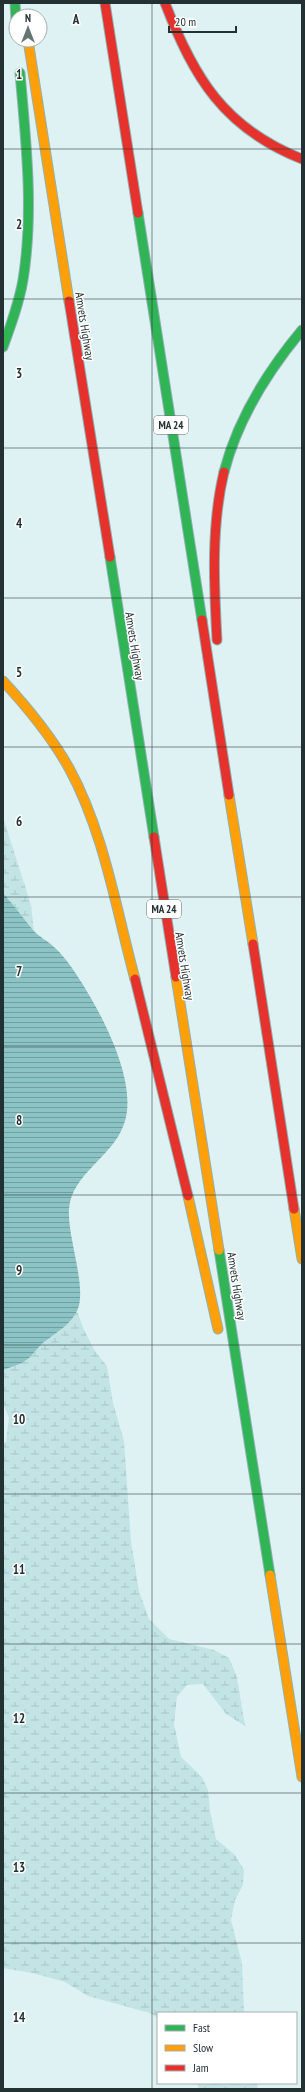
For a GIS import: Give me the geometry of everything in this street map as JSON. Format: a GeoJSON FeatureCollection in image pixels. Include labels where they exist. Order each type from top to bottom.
{"type":"FeatureCollection","features":[{"type":"Feature","properties":{"kind":"highway","name":"MA 24"},"geometry":{"type":"LineString","coordinates":[[105,3],[302,1259]]}},
{"type":"Feature","properties":{"kind":"highway"},"geometry":{"type":"LineString","coordinates":[[165,3],[176,34],[190,62],[218,102],[229,114],[266,143],[302,159]]}},
{"type":"Feature","properties":{"kind":"highway","name":"Amvets Highway"},"geometry":{"type":"LineString","coordinates":[[29,48],[302,1777]]}},
{"type":"Feature","properties":{"kind":"highway"},"geometry":{"type":"LineString","coordinates":[[3,347],[18,307],[25,274],[28,240],[27,167],[19,60]]}},
{"type":"Feature","properties":{"kind":"highway"},"geometry":{"type":"LineString","coordinates":[[237,846],[218,655],[215,591],[221,491],[228,460],[247,411],[264,380],[285,349],[302,330]]}},
{"type":"Feature","properties":{"kind":"highway"},"geometry":{"type":"LineString","coordinates":[[3,681],[25,705],[58,749],[75,780],[94,831],[162,1083],[219,1336]]}},
{"type":"Feature","properties":{"kind":"highway"},"geometry":{"type":"LineString","coordinates":[[234,1406],[274,1598]]}},
{"type":"Feature","properties":{"kind":"green space"},"geometry":{"type":"Polygon","coordinates":[[[3,817],[31,905],[34,931],[3,893],[3,817]]]}},
{"type":"Feature","properties":{"kind":"green space"},"geometry":{"type":"Polygon","coordinates":[[[77,1311],[84,1330],[95,1351],[107,1366],[113,1403],[124,1441],[131,1541],[139,1591],[149,1619],[169,1639],[214,1650],[229,1658],[237,1677],[245,1726],[226,1714],[203,1684],[187,1685],[177,1697],[174,1724],[181,1757],[202,1777],[208,1790],[210,1811],[216,1839],[235,1855],[244,1870],[243,1885],[235,1900],[231,1920],[242,1963],[244,2012],[157,2012],[157,2017],[150,2013],[88,1996],[65,1982],[32,1973],[3,1968],[3,1445],[6,1441],[9,1418],[3,1403],[3,1370],[26,1361],[39,1345],[61,1330],[77,1311]]]}},
{"type":"Feature","properties":{"kind":"green space"},"geometry":{"type":"Polygon","coordinates":[[[197,2084],[257,2084],[258,2089],[199,2089],[197,2084]]]}},
{"type":"Feature","properties":{"kind":"shaded area"},"geometry":{"type":"Polygon","coordinates":[[[3,893],[33,930],[64,957],[82,983],[104,1022],[113,1043],[121,1065],[126,1087],[127,1106],[124,1124],[119,1136],[77,1185],[72,1196],[69,1209],[69,1221],[79,1276],[80,1301],[77,1311],[67,1324],[42,1344],[28,1359],[20,1364],[3,1370],[3,893]]]}},
{"type":"Feature","properties":{"kind":"traffic: fast"},"geometry":{"type":"LineString","coordinates":[[15,3],[15,8]]}},
{"type":"Feature","properties":{"kind":"traffic: fast"},"geometry":{"type":"LineString","coordinates":[[3,347],[23,280],[28,228],[28,176],[20,73]]}},
{"type":"Feature","properties":{"kind":"traffic: fast"},"geometry":{"type":"LineString","coordinates":[[138,213],[202,620]]}},
{"type":"Feature","properties":{"kind":"traffic: fast"},"geometry":{"type":"LineString","coordinates":[[224,472],[237,433],[255,396],[277,362],[302,330]]}},
{"type":"Feature","properties":{"kind":"traffic: fast"},"geometry":{"type":"LineString","coordinates":[[110,557],[154,837]]}},
{"type":"Feature","properties":{"kind":"traffic: fast"},"geometry":{"type":"LineString","coordinates":[[219,1250],[270,1575]]}},
{"type":"Feature","properties":{"kind":"traffic: slow"},"geometry":{"type":"LineString","coordinates":[[29,48],[69,301]]}},
{"type":"Feature","properties":{"kind":"traffic: slow"},"geometry":{"type":"LineString","coordinates":[[3,681],[47,734],[69,768],[81,793],[91,818],[108,871],[135,979]]}},
{"type":"Feature","properties":{"kind":"traffic: slow"},"geometry":{"type":"LineString","coordinates":[[229,795],[253,944]]}},
{"type":"Feature","properties":{"kind":"traffic: slow"},"geometry":{"type":"LineString","coordinates":[[176,977],[219,1250]]}},
{"type":"Feature","properties":{"kind":"traffic: slow"},"geometry":{"type":"LineString","coordinates":[[188,1196],[218,1329]]}},
{"type":"Feature","properties":{"kind":"traffic: slow"},"geometry":{"type":"LineString","coordinates":[[294,1209],[302,1259]]}},
{"type":"Feature","properties":{"kind":"traffic: slow"},"geometry":{"type":"LineString","coordinates":[[270,1575],[302,1777]]}},
{"type":"Feature","properties":{"kind":"traffic: jam"},"geometry":{"type":"LineString","coordinates":[[105,3],[138,213]]}},
{"type":"Feature","properties":{"kind":"traffic: jam"},"geometry":{"type":"LineString","coordinates":[[165,3],[188,55],[215,98],[232,116],[252,132],[275,146],[302,159]]}},
{"type":"Feature","properties":{"kind":"traffic: jam"},"geometry":{"type":"LineString","coordinates":[[69,301],[110,557]]}},
{"type":"Feature","properties":{"kind":"traffic: jam"},"geometry":{"type":"LineString","coordinates":[[217,640],[214,556],[217,513],[224,472]]}},
{"type":"Feature","properties":{"kind":"traffic: jam"},"geometry":{"type":"LineString","coordinates":[[202,620],[229,795]]}},
{"type":"Feature","properties":{"kind":"traffic: jam"},"geometry":{"type":"LineString","coordinates":[[154,837],[176,977]]}},
{"type":"Feature","properties":{"kind":"traffic: jam"},"geometry":{"type":"LineString","coordinates":[[253,944],[294,1209]]}},
{"type":"Feature","properties":{"kind":"traffic: jam"},"geometry":{"type":"LineString","coordinates":[[135,979],[188,1196]]}}]}
